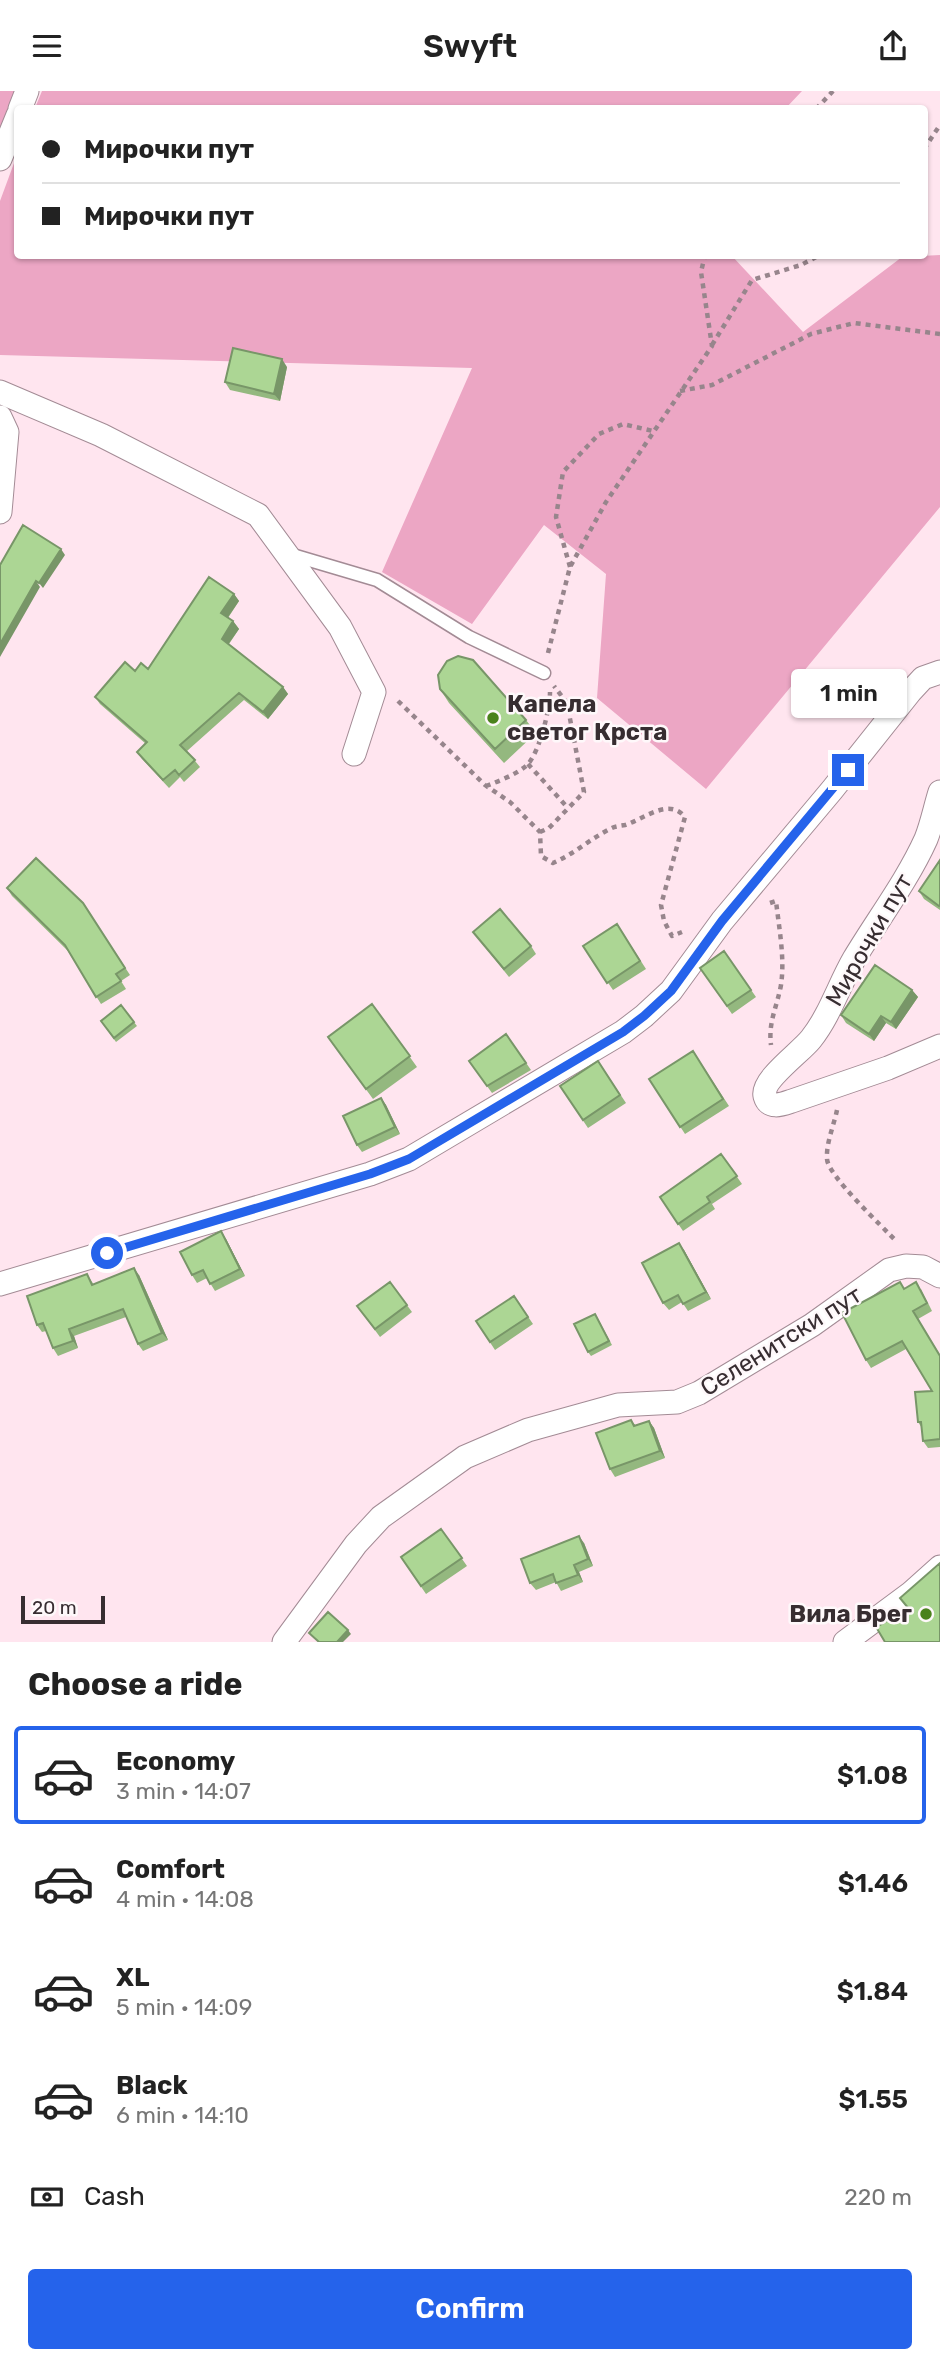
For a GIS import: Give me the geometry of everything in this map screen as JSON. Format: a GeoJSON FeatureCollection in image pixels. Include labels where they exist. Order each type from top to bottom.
{"type":"FeatureCollection","features":[{"type":"Feature","properties":{"kind":"street"},"geometry":{"type":"LineString","coordinates":[[0,159],[14,125]]}},
{"type":"Feature","properties":{"kind":"street"},"geometry":{"type":"LineString","coordinates":[[0,392],[101,435],[258,515],[340,627],[374,692],[354,754]]}},
{"type":"Feature","properties":{"kind":"street"},"geometry":{"type":"LineString","coordinates":[[0,417],[7,432],[0,512]]}},
{"type":"Feature","properties":{"kind":"street"},"geometry":{"type":"LineString","coordinates":[[0,1284],[370,1174],[409,1159],[623,1032],[671,991],[722,921],[910,692],[923,678],[940,671]]}},
{"type":"Feature","properties":{"kind":"street","name":"Мирочки пут"},"geometry":{"type":"LineString","coordinates":[[776,1073],[809,1042],[821,1025],[853,960],[891,902],[926,838],[940,792]]}},
{"type":"Feature","properties":{"kind":"street"},"geometry":{"type":"LineString","coordinates":[[776,1073],[764,1092],[771,1105],[792,1101],[940,1047]]}},
{"type":"Feature","properties":{"kind":"street","name":"Селенитски пут"},"geometry":{"type":"LineString","coordinates":[[285,1642],[356,1544],[381,1517],[465,1457],[528,1430],[618,1405],[677,1402],[699,1393],[812,1325],[889,1270],[906,1266],[923,1267],[940,1276]]}},
{"type":"Feature","properties":{"kind":"street"},"geometry":{"type":"LineString","coordinates":[[845,1642],[911,1593],[940,1567]]}},
{"type":"Feature","properties":{"kind":"lane"},"geometry":{"type":"LineString","coordinates":[[287,554],[377,580],[469,637],[544,673]]}},
{"type":"Feature","properties":{"kind":"path"},"geometry":{"type":"LineString","coordinates":[[820,105],[833,91]]}},
{"type":"Feature","properties":{"kind":"path"},"geometry":{"type":"LineString","coordinates":[[928,143],[940,125]]}},
{"type":"Feature","properties":{"kind":"path"},"geometry":{"type":"LineString","coordinates":[[704,259],[701,272],[712,345]]}},
{"type":"Feature","properties":{"kind":"path"},"geometry":{"type":"LineString","coordinates":[[544,673],[552,631],[570,567],[606,502],[712,345],[752,280],[812,259]]}},
{"type":"Feature","properties":{"kind":"path"},"geometry":{"type":"LineString","coordinates":[[680,391],[712,385],[811,334],[854,323],[940,334]]}},
{"type":"Feature","properties":{"kind":"path"},"geometry":{"type":"LineString","coordinates":[[570,567],[556,517],[564,472],[599,434],[623,424],[653,431]]}},
{"type":"Feature","properties":{"kind":"path"},"geometry":{"type":"LineString","coordinates":[[486,786],[528,764],[542,733],[550,703],[550,681],[567,703],[584,792],[549,828],[540,832]]}},
{"type":"Feature","properties":{"kind":"path"},"geometry":{"type":"LineString","coordinates":[[397,700],[486,786],[510,801],[540,832],[541,856],[553,863],[612,827],[625,825],[653,812],[670,808],[680,810],[685,817],[661,905],[664,921],[672,936],[698,925],[722,921]]}},
{"type":"Feature","properties":{"kind":"path"},"geometry":{"type":"LineString","coordinates":[[528,764],[568,808]]}},
{"type":"Feature","properties":{"kind":"path"},"geometry":{"type":"LineString","coordinates":[[765,905],[776,901],[781,949],[781,984],[769,1029],[776,1073]]}},
{"type":"Feature","properties":{"kind":"path"},"geometry":{"type":"LineString","coordinates":[[838,1085],[838,1106],[827,1160],[831,1170],[850,1193],[898,1243]]}},
{"type":"Feature","properties":{"kind":"shaded area"},"geometry":{"type":"Polygon","coordinates":[[[0,91],[17,91],[0,134],[0,91]]]}},
{"type":"Feature","properties":{"kind":"shaded area"},"geometry":{"type":"Polygon","coordinates":[[[42,91],[802,91],[789,105],[36,105],[42,91]]]}},
{"type":"Feature","properties":{"kind":"shaded area"},"geometry":{"type":"Polygon","coordinates":[[[14,163],[14,259],[735,259],[803,332],[899,259],[928,259],[928,256],[940,255],[940,507],[706,789],[597,698],[606,574],[544,525],[472,624],[382,572],[472,368],[0,355],[0,201],[14,163]]]}},
{"type":"Feature","properties":{"kind":"building"},"geometry":{"type":"Polygon","coordinates":[[[233,348],[282,359],[274,394],[225,382],[233,348]]]}},
{"type":"Feature","properties":{"kind":"building"},"geometry":{"type":"Polygon","coordinates":[[[23,525],[61,549],[39,583],[36,581],[0,644],[0,565],[23,525]]]}},
{"type":"Feature","properties":{"kind":"building"},"geometry":{"type":"Polygon","coordinates":[[[209,577],[234,594],[221,613],[233,621],[222,639],[283,687],[263,712],[239,693],[180,745],[195,760],[179,775],[175,770],[163,780],[137,752],[147,742],[95,697],[125,662],[135,671],[141,663],[148,669],[209,577]]]}},
{"type":"Feature","properties":{"kind":"building","name":"Капела светог Крста"},"geometry":{"type":"Polygon","coordinates":[[[458,656],[473,660],[526,720],[495,749],[440,689],[438,675],[447,661],[458,656]]]}},
{"type":"Feature","properties":{"kind":"building"},"geometry":{"type":"Polygon","coordinates":[[[36,858],[83,903],[125,968],[116,974],[121,981],[96,997],[65,945],[7,888],[36,858]]]}},
{"type":"Feature","properties":{"kind":"building"},"geometry":{"type":"Polygon","coordinates":[[[940,860],[940,905],[939,906],[919,891],[940,860]]]}},
{"type":"Feature","properties":{"kind":"building"},"geometry":{"type":"Polygon","coordinates":[[[500,909],[531,946],[504,969],[473,932],[500,909]]]}},
{"type":"Feature","properties":{"kind":"building"},"geometry":{"type":"Polygon","coordinates":[[[617,924],[640,961],[607,983],[583,946],[617,924]]]}},
{"type":"Feature","properties":{"kind":"building"},"geometry":{"type":"Polygon","coordinates":[[[724,951],[751,990],[727,1006],[700,968],[724,951]]]}},
{"type":"Feature","properties":{"kind":"building"},"geometry":{"type":"Polygon","coordinates":[[[875,965],[912,990],[891,1022],[881,1016],[869,1034],[841,1015],[875,965]]]}},
{"type":"Feature","properties":{"kind":"building"},"geometry":{"type":"Polygon","coordinates":[[[372,1004],[410,1056],[366,1089],[328,1037],[372,1004]]]}},
{"type":"Feature","properties":{"kind":"building"},"geometry":{"type":"Polygon","coordinates":[[[121,1005],[134,1022],[114,1038],[101,1021],[121,1005]]]}},
{"type":"Feature","properties":{"kind":"building"},"geometry":{"type":"Polygon","coordinates":[[[506,1034],[526,1063],[487,1086],[469,1061],[506,1034]]]}},
{"type":"Feature","properties":{"kind":"building"},"geometry":{"type":"Polygon","coordinates":[[[693,1051],[723,1099],[680,1127],[649,1079],[693,1051]]]}},
{"type":"Feature","properties":{"kind":"building"},"geometry":{"type":"Polygon","coordinates":[[[598,1061],[620,1095],[583,1120],[560,1086],[598,1061]]]}},
{"type":"Feature","properties":{"kind":"building"},"geometry":{"type":"Polygon","coordinates":[[[381,1098],[395,1127],[357,1145],[343,1116],[381,1098]]]}},
{"type":"Feature","properties":{"kind":"building"},"geometry":{"type":"Polygon","coordinates":[[[721,1154],[737,1176],[707,1197],[710,1202],[678,1224],[660,1197],[721,1154]]]}},
{"type":"Feature","properties":{"kind":"building"},"geometry":{"type":"Polygon","coordinates":[[[221,1231],[240,1269],[210,1284],[203,1270],[192,1275],[180,1252],[221,1231]]]}},
{"type":"Feature","properties":{"kind":"building"},"geometry":{"type":"Polygon","coordinates":[[[679,1243],[706,1292],[683,1304],[678,1295],[663,1303],[642,1263],[679,1243]]]}},
{"type":"Feature","properties":{"kind":"building"},"geometry":{"type":"Polygon","coordinates":[[[134,1268],[162,1333],[138,1344],[123,1309],[69,1329],[73,1341],[53,1348],[43,1323],[37,1325],[27,1296],[87,1274],[92,1285],[134,1268]]]}},
{"type":"Feature","properties":{"kind":"building"},"geometry":{"type":"Polygon","coordinates":[[[390,1282],[407,1305],[375,1329],[357,1306],[390,1282]]]}},
{"type":"Feature","properties":{"kind":"building"},"geometry":{"type":"Polygon","coordinates":[[[900,1282],[904,1289],[916,1282],[927,1303],[913,1311],[940,1356],[940,1439],[923,1441],[915,1392],[932,1391],[902,1341],[866,1360],[842,1313],[900,1282]]]}},
{"type":"Feature","properties":{"kind":"building"},"geometry":{"type":"Polygon","coordinates":[[[514,1296],[528,1317],[490,1342],[476,1321],[514,1296]]]}},
{"type":"Feature","properties":{"kind":"building"},"geometry":{"type":"Polygon","coordinates":[[[595,1314],[609,1341],[588,1352],[574,1324],[595,1314]]]}},
{"type":"Feature","properties":{"kind":"building"},"geometry":{"type":"Polygon","coordinates":[[[631,1420],[634,1426],[649,1421],[660,1451],[610,1469],[596,1433],[631,1420]]]}},
{"type":"Feature","properties":{"kind":"building"},"geometry":{"type":"Polygon","coordinates":[[[441,1529],[462,1558],[421,1586],[401,1557],[441,1529]]]}},
{"type":"Feature","properties":{"kind":"building"},"geometry":{"type":"Polygon","coordinates":[[[579,1536],[588,1559],[574,1565],[578,1575],[556,1583],[553,1574],[530,1583],[521,1559],[579,1536]]]}},
{"type":"Feature","properties":{"kind":"building"},"geometry":{"type":"Polygon","coordinates":[[[940,1563],[940,1642],[885,1642],[876,1627],[909,1609],[900,1598],[940,1563]]]}},
{"type":"Feature","properties":{"kind":"building"},"geometry":{"type":"Polygon","coordinates":[[[328,1612],[348,1630],[337,1642],[319,1642],[309,1633],[328,1612]]]}},
{"type":"Feature","properties":{"kind":"place","name":"Капела светог Крста"},"geometry":{"type":"Point","coordinates":[493,718]}},
{"type":"Feature","properties":{"kind":"place","name":"Вила Брег"},"geometry":{"type":"Point","coordinates":[926,1614]}},
{"type":"Feature","properties":{"kind":"route"},"geometry":{"type":"LineString","coordinates":[[107,1253],[370,1174],[409,1159],[623,1032],[671,991],[722,921],[848,770]]}}]}
